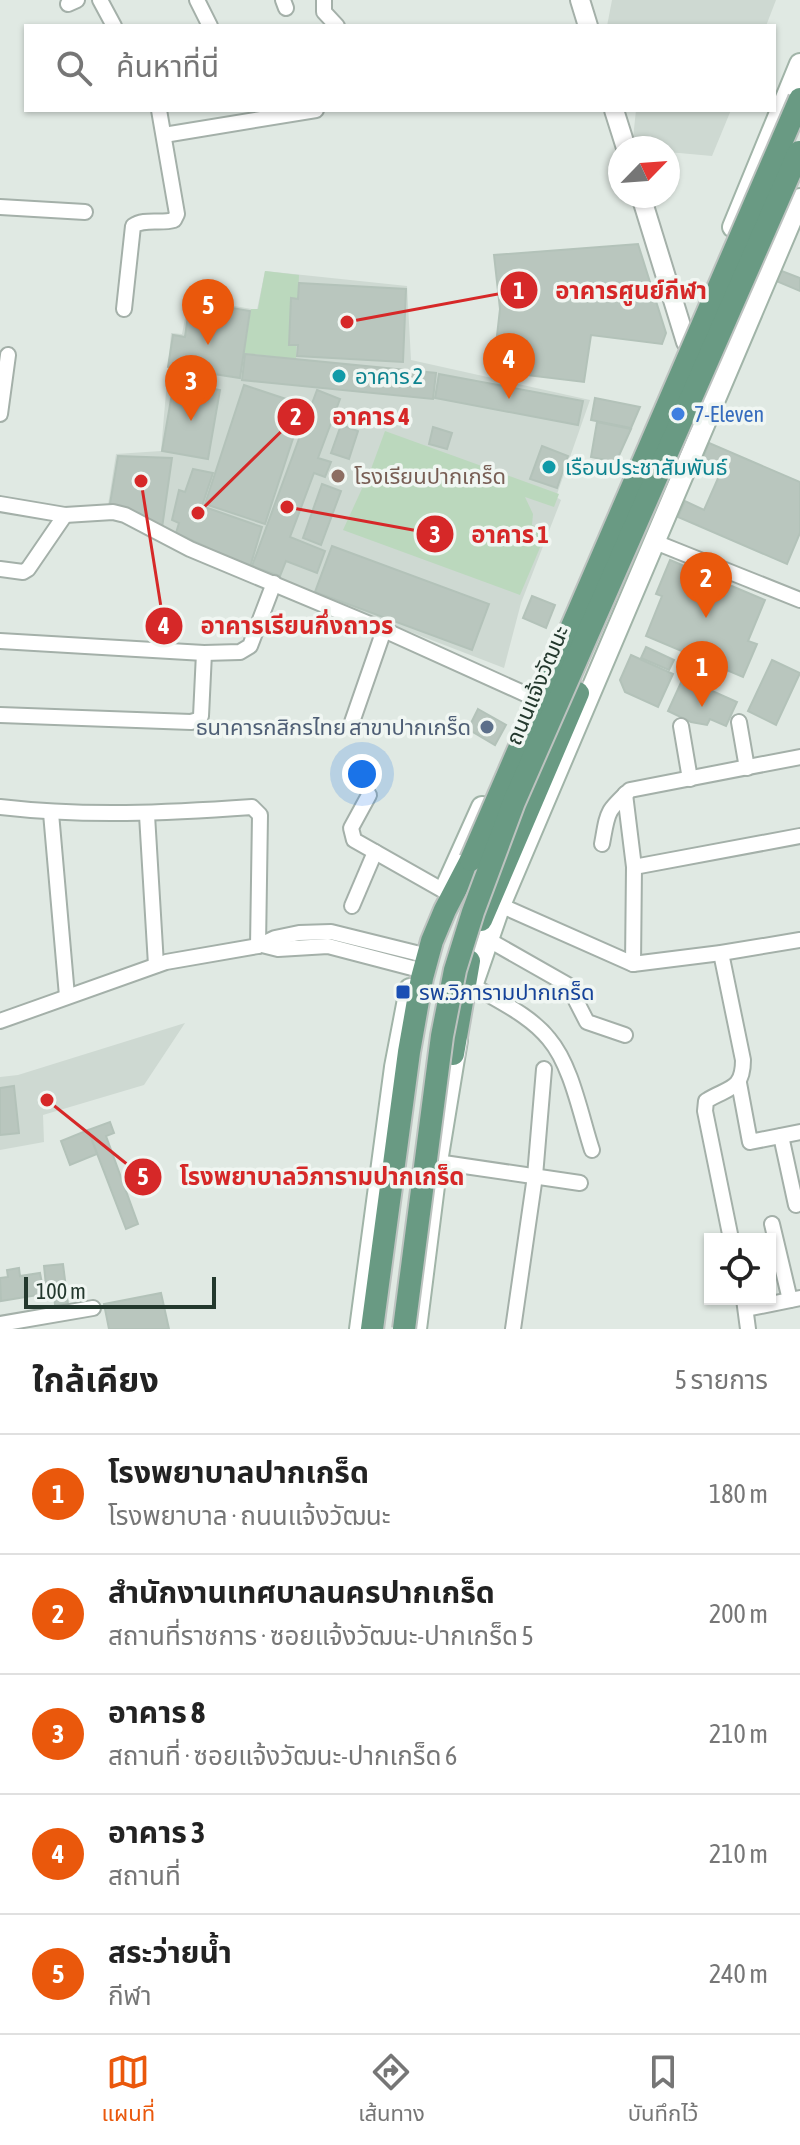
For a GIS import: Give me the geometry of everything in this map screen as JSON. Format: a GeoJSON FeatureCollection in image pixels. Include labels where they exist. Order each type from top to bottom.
{"type":"FeatureCollection","features":[{"type":"Feature","properties":{"kind":"main road","name":"ถนนแจ้งวัฒนะ"},"geometry":{"type":"LineString","coordinates":[[360,1329],[395,1067],[418,961],[444,891],[686,342],[800,64]]}},
{"type":"Feature","properties":{"kind":"main road","name":"ถนนแจ้งวัฒนะ"},"geometry":{"type":"LineString","coordinates":[[386,1329],[425,1035],[438,966],[453,913],[471,860],[800,99]]}},
{"type":"Feature","properties":{"kind":"main road","name":"ถนนแจ้งวัฒนะ"},"geometry":{"type":"LineString","coordinates":[[404,1329],[442,1036],[455,970],[473,912],[514,802],[799,150]]}},
{"type":"Feature","properties":{"kind":"main road"},"geometry":{"type":"LineString","coordinates":[[416,1329],[464,978],[475,934],[725,344],[774,237],[799,150]]}},
{"type":"Feature","properties":{"kind":"main road"},"geometry":{"type":"LineString","coordinates":[[453,1054],[472,985],[500,905],[800,199]]}},
{"type":"Feature","properties":{"kind":"main road"},"geometry":{"type":"LineString","coordinates":[[686,342],[729,366]]}},
{"type":"Feature","properties":{"kind":"main road"},"geometry":{"type":"LineString","coordinates":[[372,1329],[409,1052],[422,978],[432,941],[471,860]]}},
{"type":"Feature","properties":{"kind":"street"},"geometry":{"type":"LineString","coordinates":[[100,0],[113,24]]}},
{"type":"Feature","properties":{"kind":"street"},"geometry":{"type":"LineString","coordinates":[[197,0],[209,24]]}},
{"type":"Feature","properties":{"kind":"street"},"geometry":{"type":"LineString","coordinates":[[324,0],[324,12],[335,24]]}},
{"type":"Feature","properties":{"kind":"street"},"geometry":{"type":"LineString","coordinates":[[580,0],[587,24]]}},
{"type":"Feature","properties":{"kind":"street"},"geometry":{"type":"LineString","coordinates":[[124,309],[133,226],[139,222],[166,223],[174,220],[177,214],[159,112]]}},
{"type":"Feature","properties":{"kind":"street"},"geometry":{"type":"LineString","coordinates":[[615,112],[622,136]]}},
{"type":"Feature","properties":{"kind":"street"},"geometry":{"type":"LineString","coordinates":[[164,135],[269,113]]}},
{"type":"Feature","properties":{"kind":"street"},"geometry":{"type":"LineString","coordinates":[[0,207],[85,212]]}},
{"type":"Feature","properties":{"kind":"street"},"geometry":{"type":"LineString","coordinates":[[645,208],[686,342]]}},
{"type":"Feature","properties":{"kind":"street"},"geometry":{"type":"LineString","coordinates":[[0,414],[8,355]]}},
{"type":"Feature","properties":{"kind":"street"},"geometry":{"type":"LineString","coordinates":[[0,504],[65,515],[113,512],[125,515],[190,549],[384,630],[532,697]]}},
{"type":"Feature","properties":{"kind":"street"},"geometry":{"type":"LineString","coordinates":[[0,569],[23,572],[28,569],[65,515]]}},
{"type":"Feature","properties":{"kind":"street"},"geometry":{"type":"LineString","coordinates":[[655,542],[798,594]]}},
{"type":"Feature","properties":{"kind":"street"},"geometry":{"type":"LineString","coordinates":[[0,641],[204,653],[246,651],[274,583]]}},
{"type":"Feature","properties":{"kind":"street"},"geometry":{"type":"LineString","coordinates":[[351,725],[384,630]]}},
{"type":"Feature","properties":{"kind":"street"},"geometry":{"type":"LineString","coordinates":[[0,715],[198,720],[201,716],[204,653]]}},
{"type":"Feature","properties":{"kind":"street"},"geometry":{"type":"LineString","coordinates":[[739,722],[747,768]]}},
{"type":"Feature","properties":{"kind":"street"},"geometry":{"type":"LineString","coordinates":[[681,726],[690,779]]}},
{"type":"Feature","properties":{"kind":"street"},"geometry":{"type":"LineString","coordinates":[[602,844],[608,812],[630,790],[800,757]]}},
{"type":"Feature","properties":{"kind":"street"},"geometry":{"type":"LineString","coordinates":[[625,794],[634,867],[633,964]]}},
{"type":"Feature","properties":{"kind":"street"},"geometry":{"type":"LineString","coordinates":[[369,795],[350,831],[354,840],[444,891]]}},
{"type":"Feature","properties":{"kind":"street"},"geometry":{"type":"LineString","coordinates":[[0,807],[51,813],[147,815],[252,807],[260,815],[260,946]]}},
{"type":"Feature","properties":{"kind":"street"},"geometry":{"type":"LineString","coordinates":[[51,813],[67,996]]}},
{"type":"Feature","properties":{"kind":"street"},"geometry":{"type":"LineString","coordinates":[[147,815],[156,965]]}},
{"type":"Feature","properties":{"kind":"street"},"geometry":{"type":"LineString","coordinates":[[634,867],[800,836]]}},
{"type":"Feature","properties":{"kind":"street"},"geometry":{"type":"LineString","coordinates":[[352,906],[375,852]]}},
{"type":"Feature","properties":{"kind":"street"},"geometry":{"type":"LineString","coordinates":[[500,905],[633,964],[800,940]]}},
{"type":"Feature","properties":{"kind":"street"},"geometry":{"type":"LineString","coordinates":[[487,939],[568,985],[587,1022],[625,1035]]}},
{"type":"Feature","properties":{"kind":"street"},"geometry":{"type":"LineString","coordinates":[[0,1021],[156,965],[260,946],[278,949],[328,946],[418,961]]}},
{"type":"Feature","properties":{"kind":"street"},"geometry":{"type":"LineString","coordinates":[[721,953],[743,1060],[743,1077],[739,1083],[706,1101],[705,1111],[730,1233]]}},
{"type":"Feature","properties":{"kind":"street"},"geometry":{"type":"LineString","coordinates":[[472,985],[525,1017],[549,1038],[562,1059],[592,1150]]}},
{"type":"Feature","properties":{"kind":"street"},"geometry":{"type":"LineString","coordinates":[[513,1329],[535,1176],[544,1069]]}},
{"type":"Feature","properties":{"kind":"street"},"geometry":{"type":"LineString","coordinates":[[739,1083],[750,1142],[800,1132]]}},
{"type":"Feature","properties":{"kind":"street"},"geometry":{"type":"LineString","coordinates":[[781,1136],[796,1205]]}},
{"type":"Feature","properties":{"kind":"street"},"geometry":{"type":"LineString","coordinates":[[437,1162],[580,1183]]}},
{"type":"Feature","properties":{"kind":"street"},"geometry":{"type":"LineString","coordinates":[[772,1224],[795,1299]]}},
{"type":"Feature","properties":{"kind":"street"},"geometry":{"type":"LineString","coordinates":[[745,1305],[748,1329]]}},
{"type":"Feature","properties":{"kind":"street"},"geometry":{"type":"LineString","coordinates":[[0,1324],[93,1308]]}},
{"type":"Feature","properties":{"kind":"shaded area"},"geometry":{"type":"Polygon","coordinates":[[[612,0],[776,0],[767,24],[607,24],[612,0]]]}},
{"type":"Feature","properties":{"kind":"shaded area"},"geometry":{"type":"Polygon","coordinates":[[[636,112],[730,112],[712,156],[680,153],[680,136],[633,136],[636,112]]]}},
{"type":"Feature","properties":{"kind":"shaded area","name":"โรงเรียนปากเกร็ด"},"geometry":{"type":"Polygon","coordinates":[[[265,271],[407,286],[411,360],[590,400],[556,497],[561,500],[521,603],[504,668],[255,572],[159,531],[108,505],[116,454],[161,451],[171,333],[182,334],[189,298],[257,310],[265,271]]]}},
{"type":"Feature","properties":{"kind":"shaded area"},"geometry":{"type":"Polygon","coordinates":[[[185,1023],[144,1085],[43,1115],[44,1142],[0,1150],[0,1077],[18,1075],[185,1023]]]}},
{"type":"Feature","properties":{"kind":"green space"},"geometry":{"type":"Polygon","coordinates":[[[265,271],[299,275],[296,359],[244,353],[251,309],[258,309],[265,271]]]}},
{"type":"Feature","properties":{"kind":"green space"},"geometry":{"type":"Polygon","coordinates":[[[385,431],[559,494],[554,507],[525,497],[533,514],[532,525],[547,531],[520,595],[343,530],[385,431]]]}},
{"type":"Feature","properties":{"kind":"building"},"geometry":{"type":"Polygon","coordinates":[[[638,244],[666,333],[662,344],[591,335],[584,382],[493,371],[500,309],[494,255],[638,244]]]}},
{"type":"Feature","properties":{"kind":"building"},"geometry":{"type":"Polygon","coordinates":[[[779,270],[800,278],[800,291],[774,280],[779,270]]]}},
{"type":"Feature","properties":{"kind":"building"},"geometry":{"type":"Polygon","coordinates":[[[299,283],[406,289],[403,362],[297,356],[298,345],[289,345],[291,298],[298,299],[299,283]]]}},
{"type":"Feature","properties":{"kind":"building"},"geometry":{"type":"Polygon","coordinates":[[[190,301],[250,311],[240,378],[168,367],[173,335],[185,337],[190,301]]]}},
{"type":"Feature","properties":{"kind":"building","name":"อาคาร 2"},"geometry":{"type":"Polygon","coordinates":[[[245,354],[436,373],[433,399],[242,380],[245,354]]]}},
{"type":"Feature","properties":{"kind":"building"},"geometry":{"type":"Polygon","coordinates":[[[439,374],[583,401],[578,425],[435,398],[439,374]]]}},
{"type":"Feature","properties":{"kind":"building"},"geometry":{"type":"Polygon","coordinates":[[[174,382],[220,390],[208,459],[162,451],[174,382]]]}},
{"type":"Feature","properties":{"kind":"building"},"geometry":{"type":"Polygon","coordinates":[[[244,385],[304,405],[265,524],[205,504],[244,385]]]}},
{"type":"Feature","properties":{"kind":"building"},"geometry":{"type":"Polygon","coordinates":[[[317,390],[340,399],[318,458],[331,462],[325,477],[314,473],[290,537],[325,551],[317,573],[286,561],[280,576],[252,566],[317,390]]]}},
{"type":"Feature","properties":{"kind":"building"},"geometry":{"type":"Polygon","coordinates":[[[595,398],[640,407],[631,428],[591,420],[595,398]]]}},
{"type":"Feature","properties":{"kind":"building"},"geometry":{"type":"Polygon","coordinates":[[[597,422],[631,429],[616,462],[591,457],[597,422]]]}},
{"type":"Feature","properties":{"kind":"building"},"geometry":{"type":"Polygon","coordinates":[[[341,425],[358,431],[349,459],[331,453],[341,425]]]}},
{"type":"Feature","properties":{"kind":"building"},"geometry":{"type":"Polygon","coordinates":[[[433,427],[452,433],[447,449],[429,444],[433,427]]]}},
{"type":"Feature","properties":{"kind":"building"},"geometry":{"type":"Polygon","coordinates":[[[709,443],[800,482],[800,533],[787,564],[678,517],[685,501],[704,510],[723,467],[703,458],[709,443]]]}},
{"type":"Feature","properties":{"kind":"building","name":"เรือนประชาสัมพันธ์"},"geometry":{"type":"Polygon","coordinates":[[[542,446],[568,456],[557,488],[530,479],[542,446]]]}},
{"type":"Feature","properties":{"kind":"building"},"geometry":{"type":"Polygon","coordinates":[[[118,456],[172,458],[162,528],[110,504],[118,456]]]}},
{"type":"Feature","properties":{"kind":"building"},"geometry":{"type":"Polygon","coordinates":[[[193,469],[213,473],[202,506],[262,527],[250,567],[176,533],[179,523],[172,520],[179,490],[185,492],[193,469]]]}},
{"type":"Feature","properties":{"kind":"building"},"geometry":{"type":"Polygon","coordinates":[[[322,484],[341,491],[321,545],[303,538],[322,484]]]}},
{"type":"Feature","properties":{"kind":"building"},"geometry":{"type":"Polygon","coordinates":[[[332,546],[489,604],[472,650],[315,592],[332,546]]]}},
{"type":"Feature","properties":{"kind":"building"},"geometry":{"type":"Polygon","coordinates":[[[670,560],[765,600],[748,641],[757,644],[743,677],[646,636],[662,596],[656,594],[670,560]]]}},
{"type":"Feature","properties":{"kind":"building"},"geometry":{"type":"Polygon","coordinates":[[[532,596],[555,605],[546,628],[523,618],[532,596]]]}},
{"type":"Feature","properties":{"kind":"building"},"geometry":{"type":"Polygon","coordinates":[[[646,647],[674,660],[669,670],[641,658],[646,647]]]}},
{"type":"Feature","properties":{"kind":"building"},"geometry":{"type":"Polygon","coordinates":[[[631,655],[673,674],[658,707],[625,692],[620,680],[631,655]]]}},
{"type":"Feature","properties":{"kind":"building"},"geometry":{"type":"Polygon","coordinates":[[[772,660],[800,673],[776,725],[748,711],[772,660]]]}},
{"type":"Feature","properties":{"kind":"building"},"geometry":{"type":"Polygon","coordinates":[[[683,678],[737,702],[726,726],[710,719],[707,725],[691,722],[668,711],[683,678]]]}},
{"type":"Feature","properties":{"kind":"building","name":"ธนาคารกสิกรไทย สาขาปากเกร็ด"},"geometry":{"type":"Polygon","coordinates":[[[478,709],[506,725],[495,745],[468,729],[478,709]]]}},
{"type":"Feature","properties":{"kind":"building"},"geometry":{"type":"Polygon","coordinates":[[[14,1086],[19,1133],[0,1135],[0,1088],[14,1086]]]}},
{"type":"Feature","properties":{"kind":"building"},"geometry":{"type":"Polygon","coordinates":[[[110,1122],[114,1133],[106,1136],[138,1224],[126,1229],[88,1130],[110,1122]]]}},
{"type":"Feature","properties":{"kind":"building"},"geometry":{"type":"Polygon","coordinates":[[[88,1130],[97,1154],[70,1165],[61,1141],[88,1130]]]}},
{"type":"Feature","properties":{"kind":"building"},"geometry":{"type":"Polygon","coordinates":[[[63,1264],[68,1304],[55,1305],[54,1294],[47,1295],[44,1266],[63,1264]]]}},
{"type":"Feature","properties":{"kind":"building"},"geometry":{"type":"Polygon","coordinates":[[[19,1268],[20,1276],[40,1273],[44,1294],[1,1301],[0,1278],[8,1277],[7,1270],[19,1268]]]}},
{"type":"Feature","properties":{"kind":"building"},"geometry":{"type":"Polygon","coordinates":[[[161,1293],[169,1329],[109,1329],[104,1304],[161,1293]]]}},
{"type":"Feature","properties":{"kind":"place","name":"อาคารศูนย์กีฬา"},"geometry":{"type":"Point","coordinates":[347,322]}},
{"type":"Feature","properties":{"kind":"place","name":"สระว่ายน้ำ"},"geometry":{"type":"Point","coordinates":[208,345]}},
{"type":"Feature","properties":{"kind":"place","name":"อาคาร 2"},"geometry":{"type":"Point","coordinates":[339,376]}},
{"type":"Feature","properties":{"kind":"place","name":"อาคาร 3"},"geometry":{"type":"Point","coordinates":[509,399]}},
{"type":"Feature","properties":{"kind":"place","name":"7-Eleven"},"geometry":{"type":"Point","coordinates":[678,414]}},
{"type":"Feature","properties":{"kind":"place","name":"อาคาร 8"},"geometry":{"type":"Point","coordinates":[191,421]}},
{"type":"Feature","properties":{"kind":"place","name":"เรือนประชาสัมพันธ์"},"geometry":{"type":"Point","coordinates":[549,467]}},
{"type":"Feature","properties":{"kind":"place","name":"โรงเรียนปากเกร็ด"},"geometry":{"type":"Point","coordinates":[338,476]}},
{"type":"Feature","properties":{"kind":"place","name":"อาคารเรียนกึ่งถาวร"},"geometry":{"type":"Point","coordinates":[141,481]}},
{"type":"Feature","properties":{"kind":"place","name":"อาคาร 1"},"geometry":{"type":"Point","coordinates":[287,507]}},
{"type":"Feature","properties":{"kind":"place","name":"อาคาร 4"},"geometry":{"type":"Point","coordinates":[198,513]}},
{"type":"Feature","properties":{"kind":"place","name":"สำนักงานเทศบาลนครปากเกร็ด"},"geometry":{"type":"Point","coordinates":[706,618]}},
{"type":"Feature","properties":{"kind":"place","name":"โรงพยาบาลปากเกร็ด"},"geometry":{"type":"Point","coordinates":[702,707]}},
{"type":"Feature","properties":{"kind":"place","name":"ธนาคารกสิกรไทย สาขาปากเกร็ด"},"geometry":{"type":"Point","coordinates":[487,727]}},
{"type":"Feature","properties":{"kind":"place","name":"รพ.วิภารามปากเกร็ด"},"geometry":{"type":"Point","coordinates":[403,992]}},
{"type":"Feature","properties":{"kind":"place","name":"โรงพยาบาลวิภารามปากเกร็ด"},"geometry":{"type":"Point","coordinates":[47,1100]}}]}
